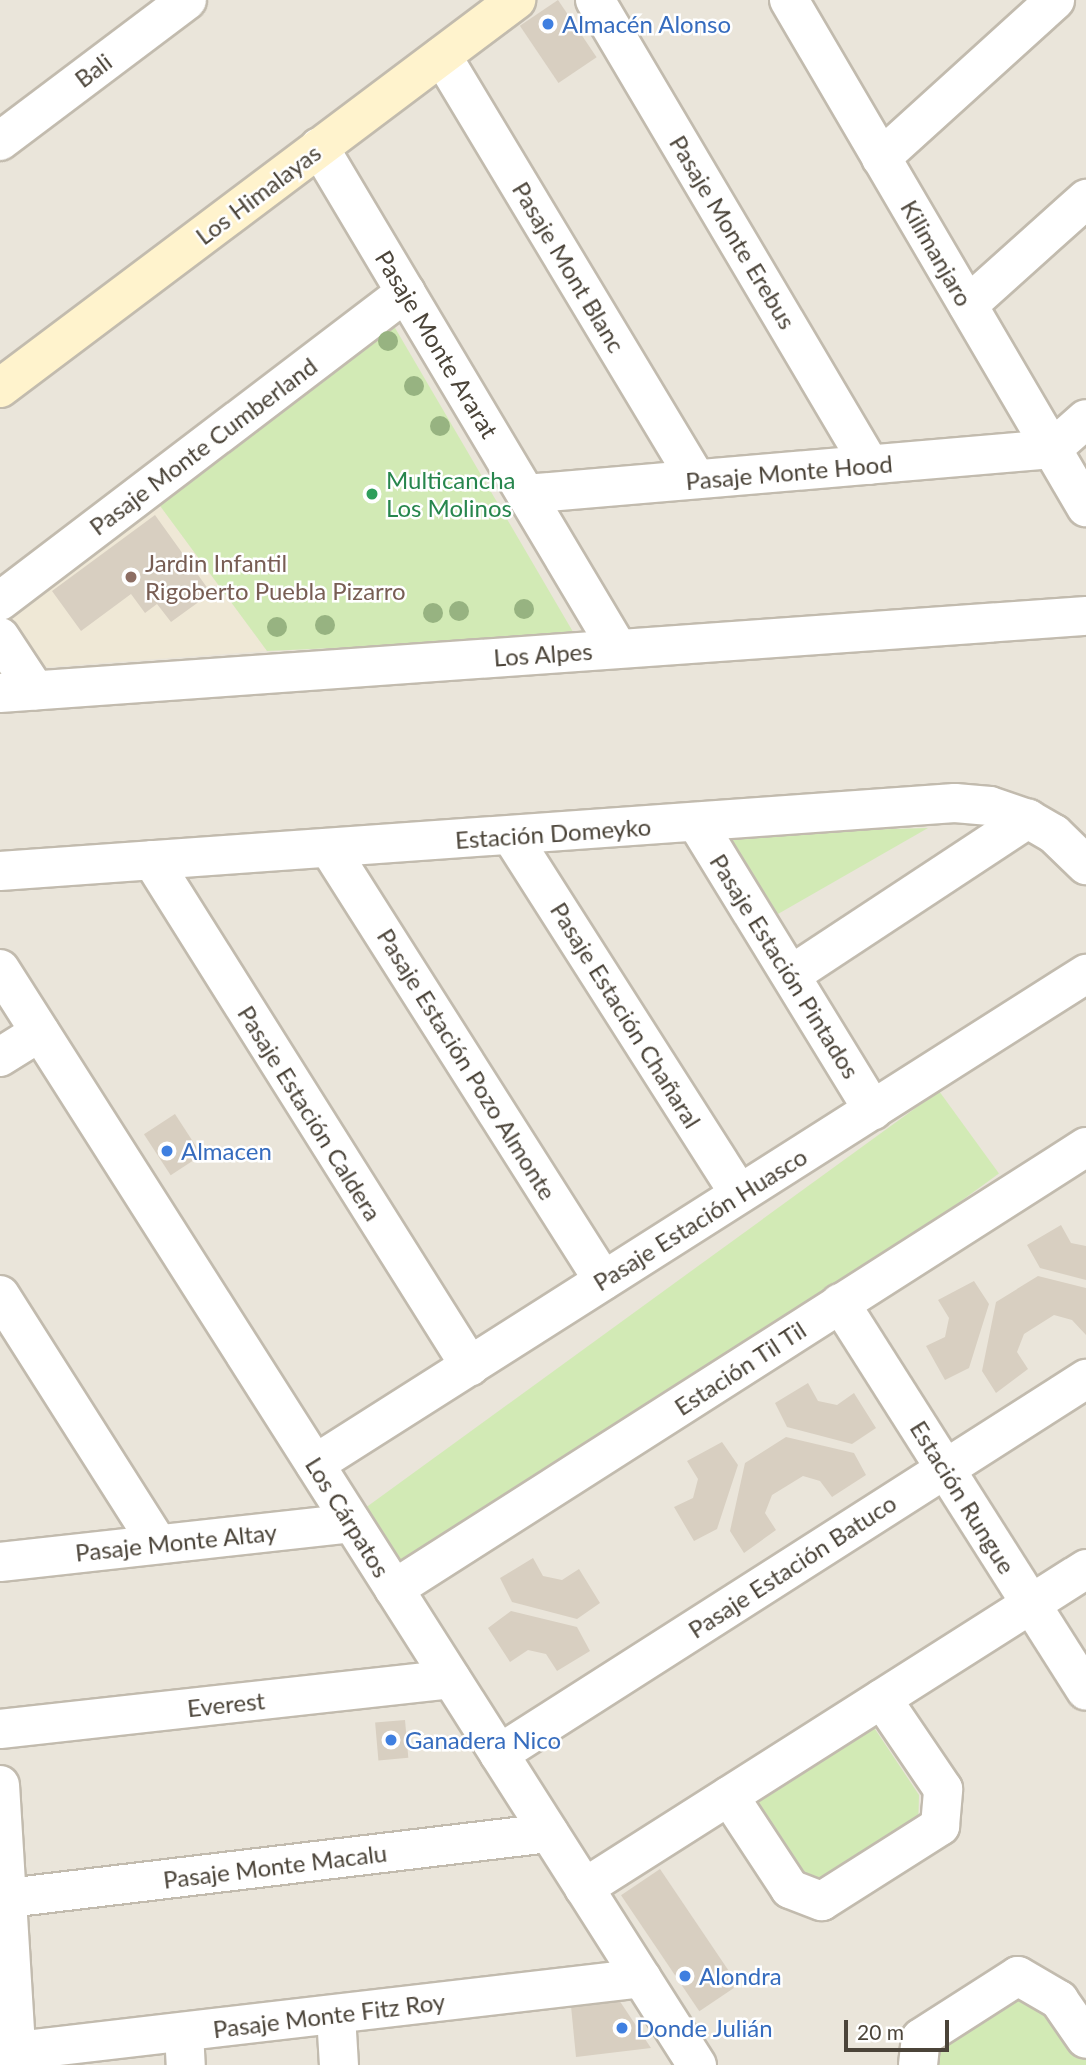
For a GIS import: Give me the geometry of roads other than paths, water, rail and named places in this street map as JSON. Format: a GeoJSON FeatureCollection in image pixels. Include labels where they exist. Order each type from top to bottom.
{"type":"FeatureCollection","features":[{"type":"Feature","properties":{"kind":"street","name":"Bali"},"geometry":{"type":"LineString","coordinates":[[0,141],[187,0]]}},
{"type":"Feature","properties":{"kind":"street","name":"Los Himalayas"},"geometry":{"type":"LineString","coordinates":[[0,388],[516,0]]}},
{"type":"Feature","properties":{"kind":"street","name":"Pasaje Monte Erebus"},"geometry":{"type":"LineString","coordinates":[[595,0],[870,465]]}},
{"type":"Feature","properties":{"kind":"street"},"geometry":{"type":"LineString","coordinates":[[881,158],[1055,0]]}},
{"type":"Feature","properties":{"kind":"street","name":"Kilimanjaro"},"geometry":{"type":"LineString","coordinates":[[800,5],[881,158],[1086,507]]}},
{"type":"Feature","properties":{"kind":"street","name":"Pasaje Mont Blanc"},"geometry":{"type":"LineString","coordinates":[[442,56],[696,479]]}},
{"type":"Feature","properties":{"kind":"street","name":"Pasaje Monte Ararat"},"geometry":{"type":"LineString","coordinates":[[319,148],[618,649]]}},
{"type":"Feature","properties":{"kind":"street"},"geometry":{"type":"LineString","coordinates":[[968,305],[1086,199]]}},
{"type":"Feature","properties":{"kind":"street","name":"Pasaje Monte Cumberland"},"geometry":{"type":"LineString","coordinates":[[0,601],[406,292]]}},
{"type":"Feature","properties":{"kind":"street"},"geometry":{"type":"LineString","coordinates":[[1052,449],[1086,419]]}},
{"type":"Feature","properties":{"kind":"street","name":"Pasaje Monte Hood"},"geometry":{"type":"LineString","coordinates":[[526,494],[1052,449]]}},
{"type":"Feature","properties":{"kind":"street","name":"Los Alpes"},"geometry":{"type":"LineString","coordinates":[[18,692],[1086,615]]}},
{"type":"Feature","properties":{"kind":"street"},"geometry":{"type":"LineString","coordinates":[[0,637],[18,692]]}},
{"type":"Feature","properties":{"kind":"street","name":"Estación Domeyko"},"geometry":{"type":"LineString","coordinates":[[0,871],[512,837],[954,803],[990,806],[1028,818],[1054,834],[1086,865]]}},
{"type":"Feature","properties":{"kind":"street"},"geometry":{"type":"LineString","coordinates":[[790,975],[1028,818]]}},
{"type":"Feature","properties":{"kind":"street","name":"Pasaje Estación Pintados"},"geometry":{"type":"LineString","coordinates":[[697,823],[873,1110]]}},
{"type":"Feature","properties":{"kind":"street","name":"Pasaje Estación Chañaral"},"geometry":{"type":"LineString","coordinates":[[512,837],[739,1195]]}},
{"type":"Feature","properties":{"kind":"street","name":"Pasaje Estación Pozo Almonte"},"geometry":{"type":"LineString","coordinates":[[330,848],[604,1280]]}},
{"type":"Feature","properties":{"kind":"street","name":"Pasaje Estación Caldera"},"geometry":{"type":"LineString","coordinates":[[152,860],[470,1366]]}},
{"type":"Feature","properties":{"kind":"street","name":"Los Cárpatos"},"geometry":{"type":"LineString","coordinates":[[0,969],[697,2065]]}},
{"type":"Feature","properties":{"kind":"street","name":"Pasaje Estación Huasco"},"geometry":{"type":"LineString","coordinates":[[315,1464],[1086,974]]}},
{"type":"Feature","properties":{"kind":"street"},"geometry":{"type":"LineString","coordinates":[[0,1058],[40,1032]]}},
{"type":"Feature","properties":{"kind":"street","name":"Estación Til Til"},"geometry":{"type":"LineString","coordinates":[[394,1589],[1086,1147]]}},
{"type":"Feature","properties":{"kind":"street"},"geometry":{"type":"LineString","coordinates":[[0,1295],[158,1544]]}},
{"type":"Feature","properties":{"kind":"street","name":"Estación Rungue"},"geometry":{"type":"LineString","coordinates":[[840,1303],[1086,1690]]}},
{"type":"Feature","properties":{"kind":"street","name":"Pasaje Estación Batuco"},"geometry":{"type":"LineString","coordinates":[[499,1754],[1086,1379]]}},
{"type":"Feature","properties":{"kind":"street","name":"Pasaje Monte Altay"},"geometry":{"type":"LineString","coordinates":[[0,1562],[352,1523]]}},
{"type":"Feature","properties":{"kind":"street"},"geometry":{"type":"LineString","coordinates":[[584,1888],[1086,1569]]}},
{"type":"Feature","properties":{"kind":"street","name":"Everest"},"geometry":{"type":"LineString","coordinates":[[0,1729],[451,1679]]}},
{"type":"Feature","properties":{"kind":"street"},"geometry":{"type":"LineString","coordinates":[[729,1796],[790,1889],[822,1902],[940,1826],[943,1789],[882,1699]]}},
{"type":"Feature","properties":{"kind":"street"},"geometry":{"type":"LineString","coordinates":[[0,1784],[4,1898],[16,2058]]}},
{"type":"Feature","properties":{"kind":"street","name":"Pasaje Monte Macalu"},"geometry":{"type":"LineString","coordinates":[[4,1898],[549,1833]]}},
{"type":"Feature","properties":{"kind":"street"},"geometry":{"type":"LineString","coordinates":[[918,2065],[921,2038],[1018,1976],[1059,2000],[1086,2039]]}},
{"type":"Feature","properties":{"kind":"street","name":"Pasaje Monte Fitz Roy"},"geometry":{"type":"LineString","coordinates":[[16,2058],[185,2049],[336,2015],[642,1979]]}},
{"type":"Feature","properties":{"kind":"street"},"geometry":{"type":"LineString","coordinates":[[336,2015],[339,2065]]}},
{"type":"Feature","properties":{"kind":"place","name":"Almacén Alonso"},"geometry":{"type":"Point","coordinates":[548,24]}},
{"type":"Feature","properties":{"kind":"place","name":"Multicancha Los Molinos"},"geometry":{"type":"Point","coordinates":[372,494]}},
{"type":"Feature","properties":{"kind":"place","name":"Jardin Infantil Rigoberto Puebla Pizarro"},"geometry":{"type":"Point","coordinates":[131,577]}},
{"type":"Feature","properties":{"kind":"place","name":"Almacen"},"geometry":{"type":"Point","coordinates":[167,1151]}},
{"type":"Feature","properties":{"kind":"place","name":"Ganadera Nico"},"geometry":{"type":"Point","coordinates":[391,1740]}},
{"type":"Feature","properties":{"kind":"place","name":"Alondra"},"geometry":{"type":"Point","coordinates":[685,1976]}},
{"type":"Feature","properties":{"kind":"place","name":"Donde Julián"},"geometry":{"type":"Point","coordinates":[622,2028]}}]}
